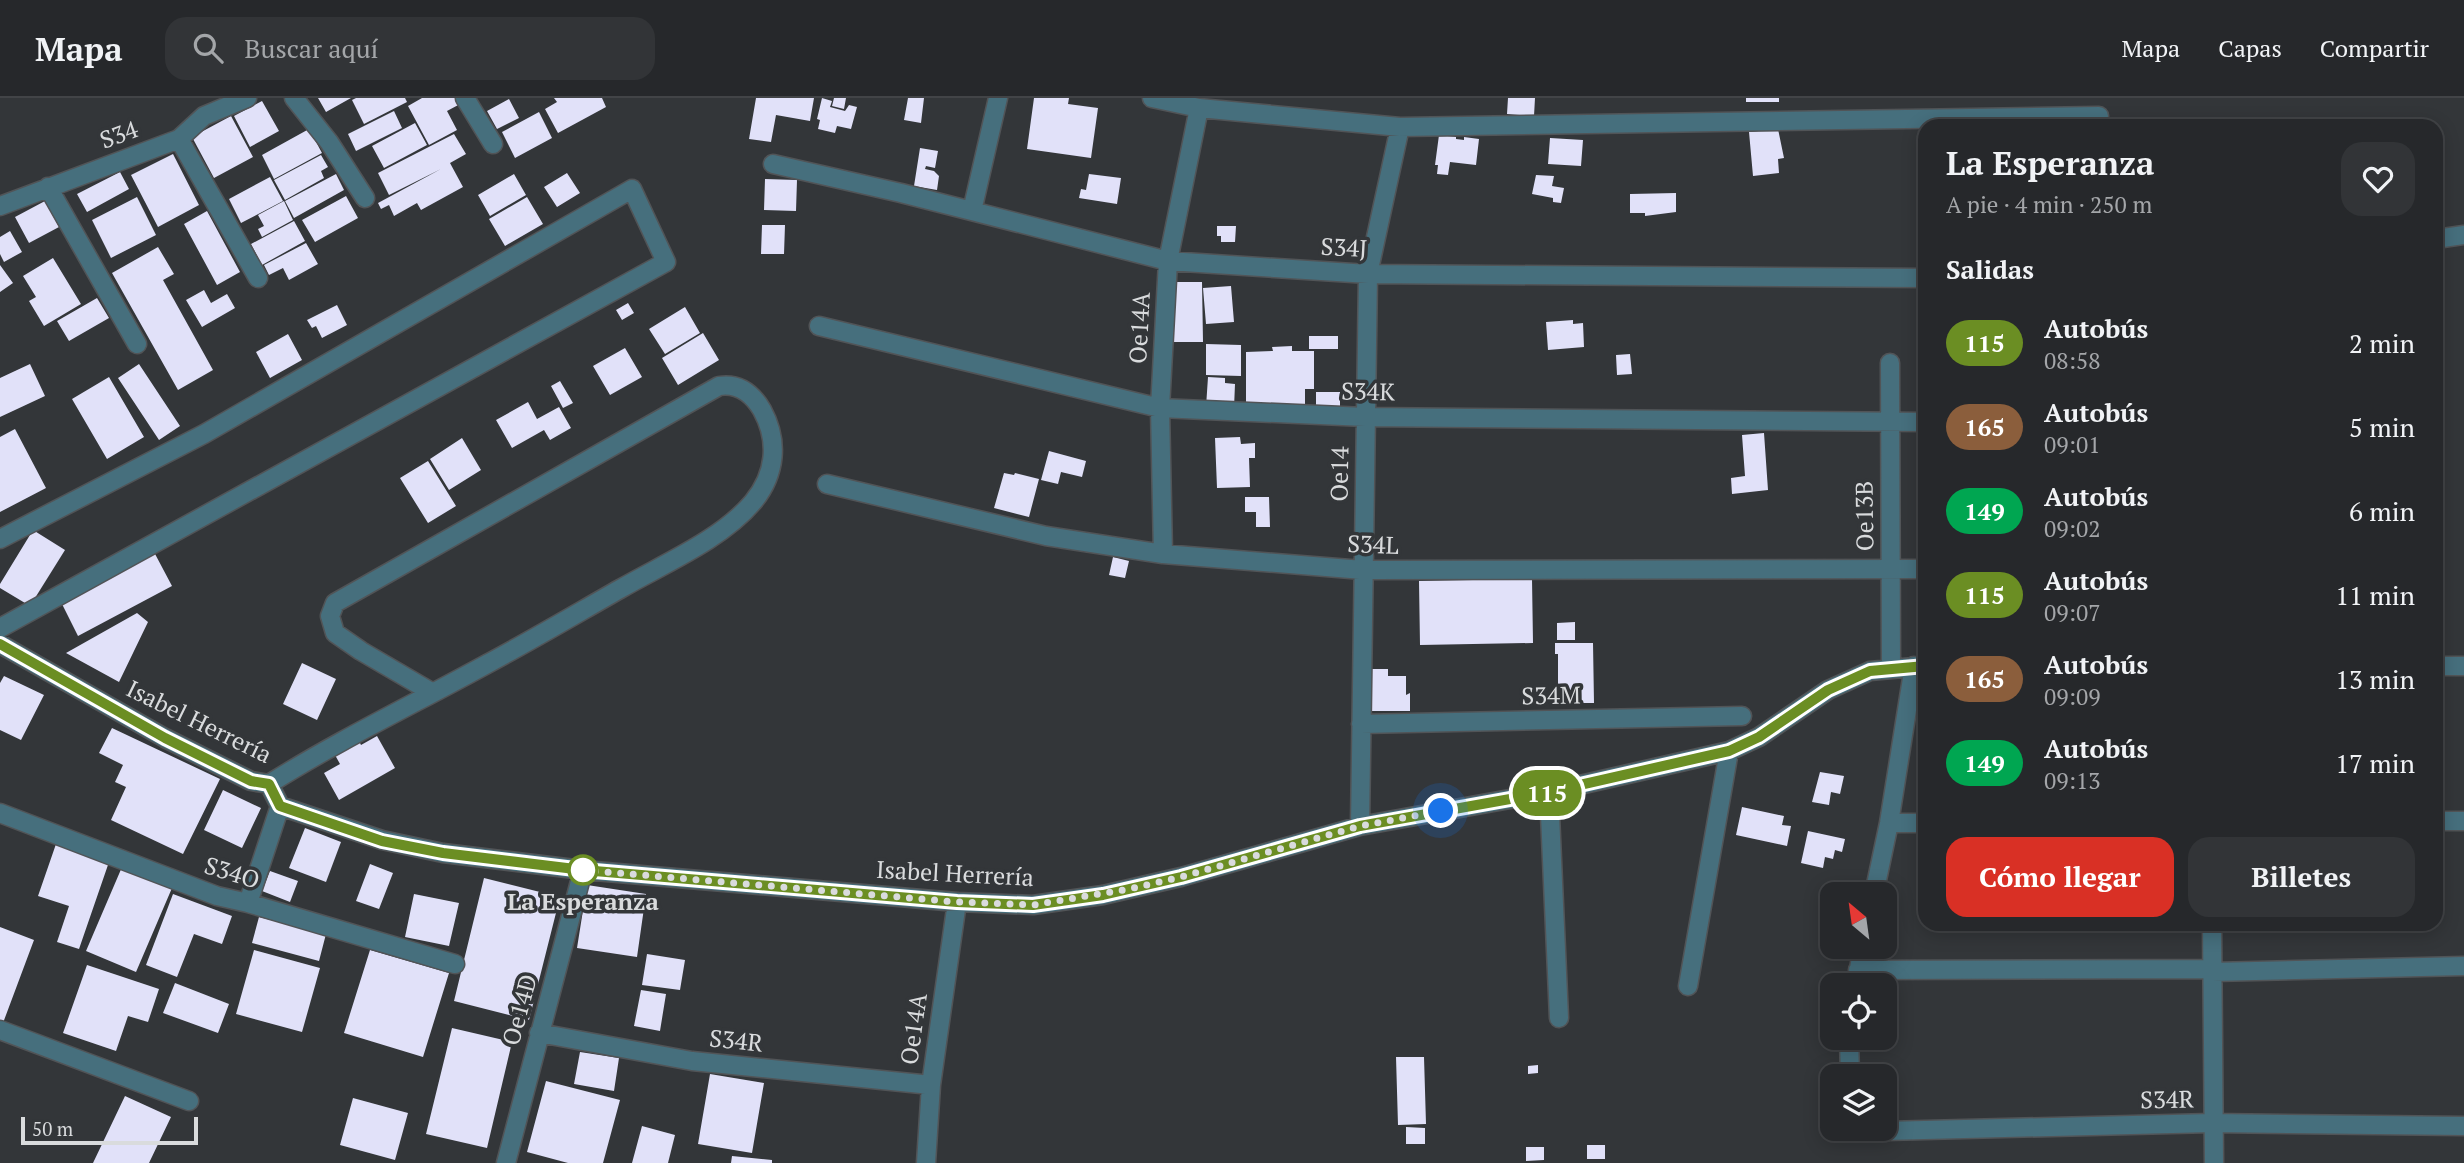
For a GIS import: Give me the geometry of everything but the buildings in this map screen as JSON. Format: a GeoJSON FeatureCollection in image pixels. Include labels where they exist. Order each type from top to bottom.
{"type":"FeatureCollection","features":[{"type":"Feature","properties":{"kind":"street"},"geometry":{"type":"LineString","coordinates":[[204,116],[205,98]]}},
{"type":"Feature","properties":{"kind":"street","name":"S34"},"geometry":{"type":"LineString","coordinates":[[0,206],[179,139],[204,116],[247,98]]}},
{"type":"Feature","properties":{"kind":"street"},"geometry":{"type":"LineString","coordinates":[[294,98],[329,142],[365,198]]}},
{"type":"Feature","properties":{"kind":"street"},"geometry":{"type":"LineString","coordinates":[[465,98],[493,144]]}},
{"type":"Feature","properties":{"kind":"street"},"geometry":{"type":"LineString","coordinates":[[972,211],[998,98]]}},
{"type":"Feature","properties":{"kind":"street"},"geometry":{"type":"LineString","coordinates":[[1152,98],[1199,108],[1400,127],[1918,120]]}},
{"type":"Feature","properties":{"kind":"street","name":"Oe14A"},"geometry":{"type":"LineString","coordinates":[[1163,554],[1160,408],[1168,261],[1199,108]]}},
{"type":"Feature","properties":{"kind":"street"},"geometry":{"type":"LineString","coordinates":[[1959,119],[2099,117]]}},
{"type":"Feature","properties":{"kind":"street","name":"Oe14"},"geometry":{"type":"LineString","coordinates":[[1360,826],[1368,274],[1400,127]]}},
{"type":"Feature","properties":{"kind":"street"},"geometry":{"type":"LineString","coordinates":[[179,139],[258,278]]}},
{"type":"Feature","properties":{"kind":"street","name":"S34J"},"geometry":{"type":"LineString","coordinates":[[773,164],[1168,261],[1368,274],[1918,278]]}},
{"type":"Feature","properties":{"kind":"street"},"geometry":{"type":"LineString","coordinates":[[48,187],[137,344]]}},
{"type":"Feature","properties":{"kind":"street"},"geometry":{"type":"LineString","coordinates":[[0,539],[204,434],[632,190],[666,262],[0,628]]}},
{"type":"Feature","properties":{"kind":"street"},"geometry":{"type":"LineString","coordinates":[[2443,238],[2464,235]]}},
{"type":"Feature","properties":{"kind":"street","name":"S34K"},"geometry":{"type":"LineString","coordinates":[[819,326],[1160,408],[1365,417],[1918,422]]}},
{"type":"Feature","properties":{"kind":"street","name":"Oe13B"},"geometry":{"type":"LineString","coordinates":[[1890,363],[1891,668]]}},
{"type":"Feature","properties":{"kind":"street"},"geometry":{"type":"LineString","coordinates":[[269,784],[344,740],[433,693],[719,533],[741,515],[761,490],[771,471],[774,452],[772,435],[758,402],[731,384],[719,386],[335,603],[330,616],[335,633],[361,652],[433,693]]}},
{"type":"Feature","properties":{"kind":"street","name":"S34L"},"geometry":{"type":"LineString","coordinates":[[827,484],[1046,536],[1163,554],[1363,570],[1918,569]]}},
{"type":"Feature","properties":{"kind":"street","name":"Isabel Herrería"},"geometry":{"type":"LineString","coordinates":[[0,644],[165,738],[251,781],[269,784],[280,806],[382,841],[443,853],[583,870],[957,902],[1033,905],[1103,895],[1181,877],[1360,826],[1549,792],[1729,751],[1759,737],[1828,690],[1870,671],[1918,666]]}},
{"type":"Feature","properties":{"kind":"street"},"geometry":{"type":"LineString","coordinates":[[2443,666],[2464,666]]}},
{"type":"Feature","properties":{"kind":"street"},"geometry":{"type":"LineString","coordinates":[[1877,882],[1918,676]]}},
{"type":"Feature","properties":{"kind":"street","name":"S34M"},"geometry":{"type":"LineString","coordinates":[[1361,724],[1742,716]]}},
{"type":"Feature","properties":{"kind":"street"},"geometry":{"type":"LineString","coordinates":[[1688,986],[1729,751]]}},
{"type":"Feature","properties":{"kind":"street"},"geometry":{"type":"LineString","coordinates":[[1549,792],[1559,1018]]}},
{"type":"Feature","properties":{"kind":"street"},"geometry":{"type":"LineString","coordinates":[[248,903],[280,806]]}},
{"type":"Feature","properties":{"kind":"street","name":"S34O"},"geometry":{"type":"LineString","coordinates":[[0,813],[217,896],[455,964]]}},
{"type":"Feature","properties":{"kind":"street"},"geometry":{"type":"LineString","coordinates":[[2443,821],[2464,821]]}},
{"type":"Feature","properties":{"kind":"street"},"geometry":{"type":"LineString","coordinates":[[1889,823],[1918,823]]}},
{"type":"Feature","properties":{"kind":"street","name":"Oe14D"},"geometry":{"type":"LineString","coordinates":[[506,1163],[583,870]]}},
{"type":"Feature","properties":{"kind":"street","name":"Oe14A"},"geometry":{"type":"LineString","coordinates":[[926,1163],[931,1086],[957,902]]}},
{"type":"Feature","properties":{"kind":"street"},"geometry":{"type":"LineString","coordinates":[[2212,931],[2214,1163]]}},
{"type":"Feature","properties":{"kind":"street"},"geometry":{"type":"LineString","coordinates":[[1897,977],[2212,969],[2212,972],[2464,967]]}},
{"type":"Feature","properties":{"kind":"street"},"geometry":{"type":"LineString","coordinates":[[0,1030],[189,1101]]}},
{"type":"Feature","properties":{"kind":"street","name":"S34R"},"geometry":{"type":"LineString","coordinates":[[539,1033],[692,1061],[931,1086]]}},
{"type":"Feature","properties":{"kind":"street","name":"S34R"},"geometry":{"type":"LineString","coordinates":[[1897,1131],[2212,1123],[2464,1126]]}},
{"type":"Feature","properties":{"kind":"bus line","name":"115"},"geometry":{"type":"LineString","coordinates":[[0,644],[165,738],[251,781],[269,784],[280,806],[382,841],[443,853],[583,870],[957,902],[1033,905],[1103,895],[1181,877],[1360,826],[1549,792],[1729,751],[1759,737],[1828,690],[1870,671],[1918,666]]}},
{"type":"Feature","properties":{"kind":"place","name":"La Esperanza"},"geometry":{"type":"Point","coordinates":[583,870]}},
{"type":"Feature","properties":{"kind":"route"},"geometry":{"type":"LineString","coordinates":[[583,870],[957,902],[1033,905],[1103,895],[1181,877],[1360,826],[1441,811]]}}]}
